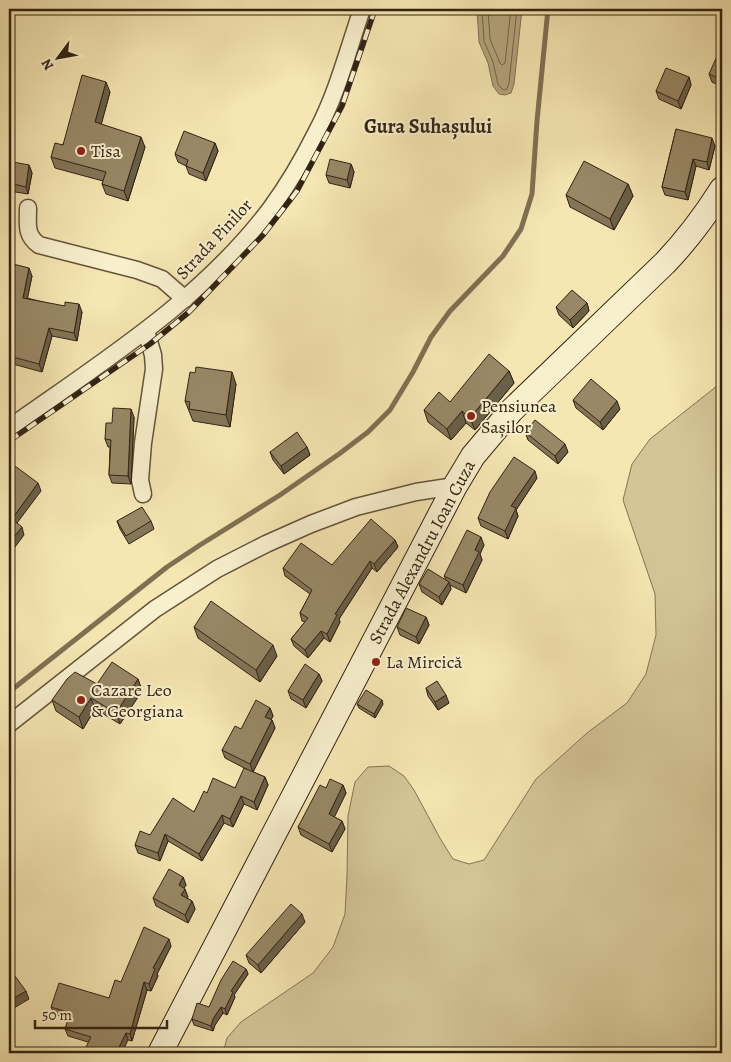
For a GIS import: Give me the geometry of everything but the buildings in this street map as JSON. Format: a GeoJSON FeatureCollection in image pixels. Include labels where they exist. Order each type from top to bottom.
{"type":"FeatureCollection","features":[{"type":"Feature","properties":{"kind":"main road","name":"Strada Alexandru Ioan Cuza"},"geometry":{"type":"LineString","coordinates":[[160,1053],[455,486],[473,456],[511,411],[665,263],[696,228],[722,189]]}},
{"type":"Feature","properties":{"kind":"street","name":"Strada Pinilor"},"geometry":{"type":"LineString","coordinates":[[9,428],[146,331],[185,299],[232,254],[272,207],[317,132],[330,102],[362,9]]}},
{"type":"Feature","properties":{"kind":"street"},"geometry":{"type":"LineString","coordinates":[[28,208],[28,232],[32,240],[39,245],[137,270],[162,279],[185,299]]}},
{"type":"Feature","properties":{"kind":"street"},"geometry":{"type":"LineString","coordinates":[[143,494],[140,480],[143,443],[154,369],[153,355],[146,331]]}},
{"type":"Feature","properties":{"kind":"street"},"geometry":{"type":"LineString","coordinates":[[9,724],[155,609],[217,569],[266,544],[356,507],[416,492],[455,486]]}},
{"type":"Feature","properties":{"kind":"shaded area"},"geometry":{"type":"Polygon","coordinates":[[[722,382],[722,1053],[223,1053],[227,1038],[241,1022],[313,973],[333,947],[345,914],[348,816],[355,782],[368,767],[389,766],[404,776],[453,859],[469,864],[484,860],[536,779],[587,733],[627,703],[646,674],[656,635],[655,594],[623,500],[632,464],[650,439],[722,382]]]}},
{"type":"Feature","properties":{"kind":"water"},"geometry":{"type":"Polygon","coordinates":[[[477,9],[522,9],[514,84],[511,93],[499,94],[493,86],[488,63],[479,42],[477,9]]]}},
{"type":"Feature","properties":{"kind":"waterway"},"geometry":{"type":"LineString","coordinates":[[9,692],[167,567],[280,495],[339,454],[368,432],[390,410],[431,337],[450,311],[503,256],[521,229],[532,194],[548,9]]}},
{"type":"Feature","properties":{"kind":"railway"},"geometry":{"type":"LineString","coordinates":[[9,441],[150,344],[189,312],[263,235],[297,191],[342,106],[375,9]]}},
{"type":"Feature","properties":{"kind":"place","name":"Tisa"},"geometry":{"type":"Point","coordinates":[81,151]}},
{"type":"Feature","properties":{"kind":"place","name":"Pensiunea Sașilor"},"geometry":{"type":"Point","coordinates":[471,416]}},
{"type":"Feature","properties":{"kind":"place","name":"La Mircică"},"geometry":{"type":"Point","coordinates":[376,662]}},
{"type":"Feature","properties":{"kind":"place","name":"Cazare Leo & Georgiana"},"geometry":{"type":"Point","coordinates":[81,700]}},
{"type":"Feature","properties":{"kind":"district","name":"Gura Suhașului"},"geometry":{"type":"Point","coordinates":[428,126]}}]}
